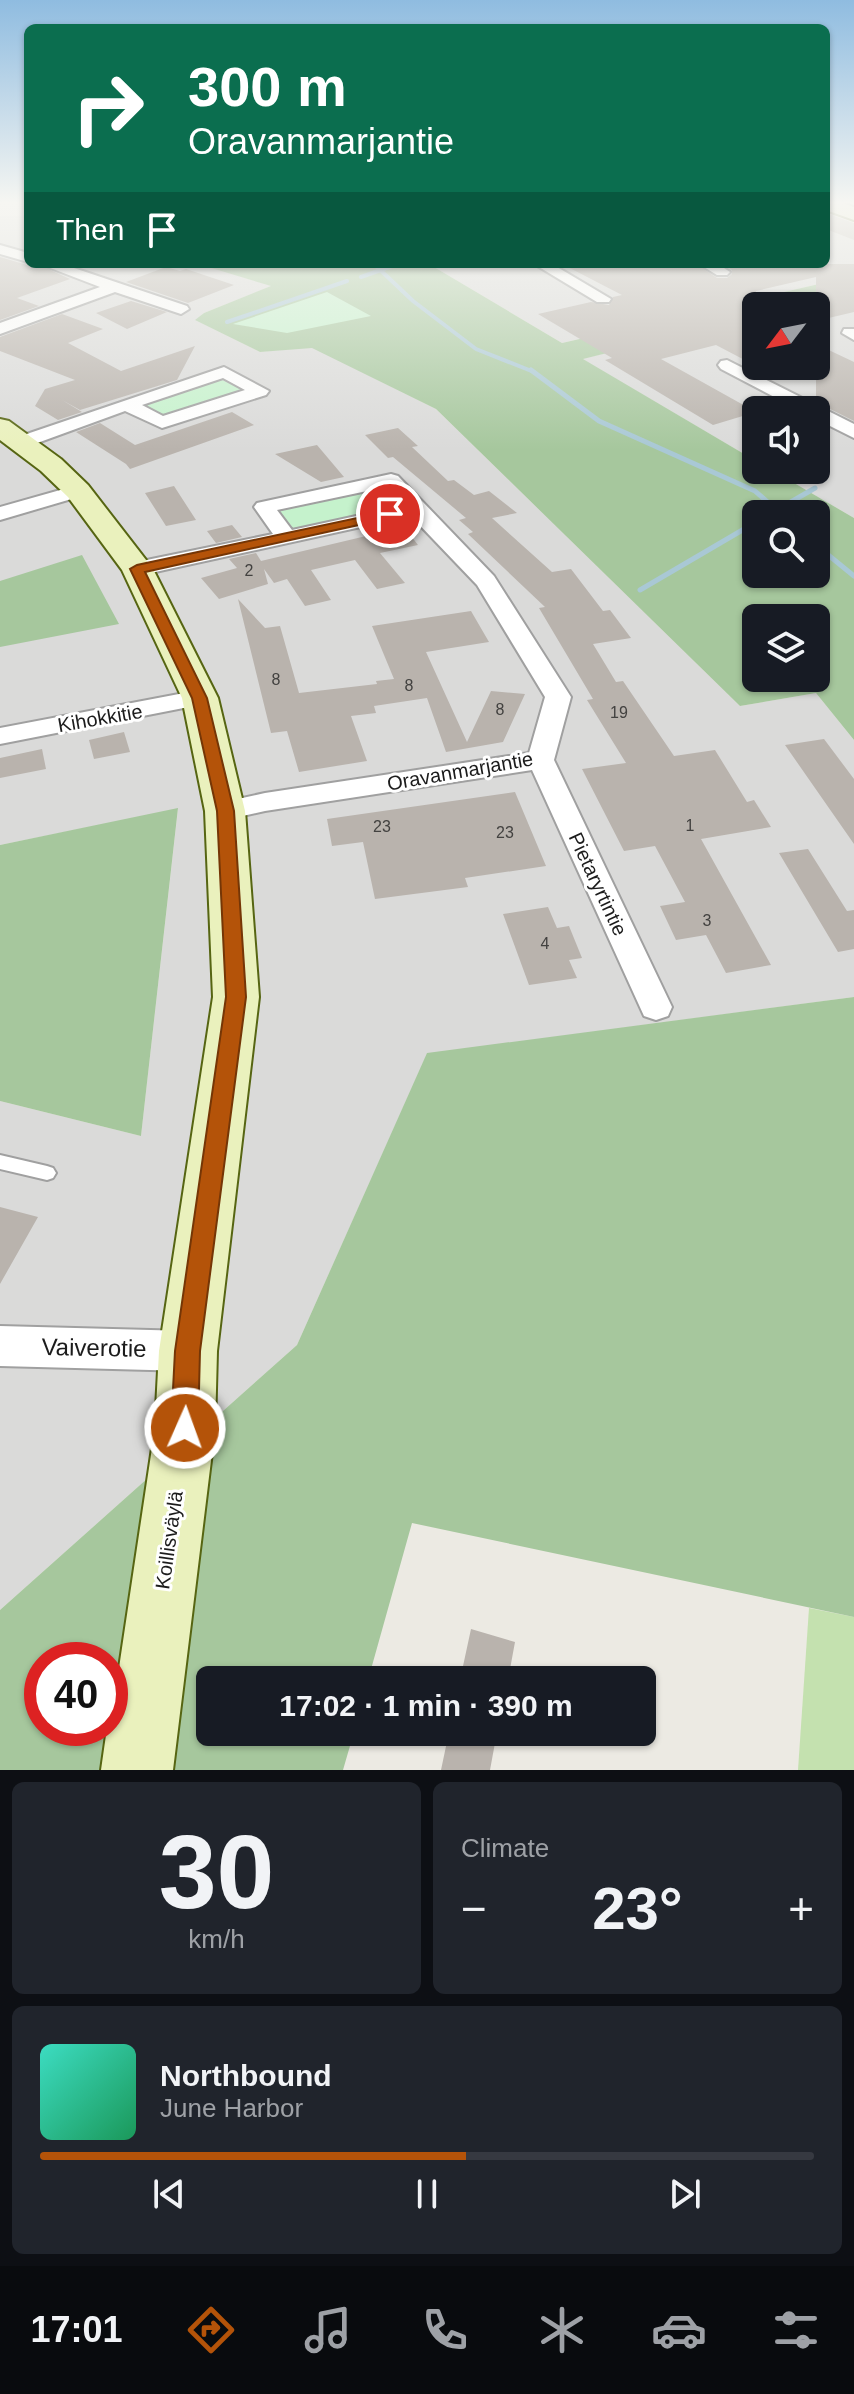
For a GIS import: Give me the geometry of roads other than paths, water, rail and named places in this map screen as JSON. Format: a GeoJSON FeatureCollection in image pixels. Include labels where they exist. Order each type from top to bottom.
{"type":"FeatureCollection","features":[{"type":"Feature","properties":{"kind":"street"},"geometry":{"type":"LineString","coordinates":[[108,285],[181,309]]}},
{"type":"Feature","properties":{"kind":"street"},"geometry":{"type":"LineString","coordinates":[[577,285],[603,299]]}},
{"type":"Feature","properties":{"kind":"street"},"geometry":{"type":"LineString","coordinates":[[0,329],[115,287]]}},
{"type":"Feature","properties":{"kind":"street"},"geometry":{"type":"LineString","coordinates":[[727,365],[786,396]]}},
{"type":"Feature","properties":{"kind":"street"},"geometry":{"type":"LineString","coordinates":[[11,435],[128,405],[224,372],[260,391],[162,422],[128,405]]}},
{"type":"Feature","properties":{"kind":"street"},"geometry":{"type":"LineString","coordinates":[[830,419],[854,432]]}},
{"type":"Feature","properties":{"kind":"street","name":"Koillisväylä"},"geometry":{"type":"LineString","coordinates":[[11,435],[78,491],[137,569],[200,698],[225,811],[236,997],[188,1351],[185,1428],[137,1770]]}},
{"type":"Feature","properties":{"kind":"street","name":"Oravanmarjantie"},"geometry":{"type":"LineString","coordinates":[[225,811],[265,802],[541,760],[558,697],[486,581],[391,480],[264,507],[287,537]]}},
{"type":"Feature","properties":{"kind":"street"},"geometry":{"type":"LineString","coordinates":[[0,514],[78,491]]}},
{"type":"Feature","properties":{"kind":"street"},"geometry":{"type":"LineString","coordinates":[[137,569],[416,509]]}},
{"type":"Feature","properties":{"kind":"street","name":"Kihokkitie"},"geometry":{"type":"LineString","coordinates":[[0,736],[200,698]]}},
{"type":"Feature","properties":{"kind":"street","name":"Pietaryrtintie"},"geometry":{"type":"LineString","coordinates":[[541,760],[656,1007]]}},
{"type":"Feature","properties":{"kind":"street","name":"Vaiverotie"},"geometry":{"type":"LineString","coordinates":[[0,1346],[188,1351]]}},
{"type":"Feature","properties":{"kind":"lane"},"geometry":{"type":"LineString","coordinates":[[0,1162],[47,1173]]}},
{"type":"Feature","properties":{"kind":"waterway"},"geometry":{"type":"LineString","coordinates":[[227,322],[336,285]]}},
{"type":"Feature","properties":{"kind":"waterway"},"geometry":{"type":"LineString","coordinates":[[396,285],[476,349],[533,372]]}},
{"type":"Feature","properties":{"kind":"waterway"},"geometry":{"type":"LineString","coordinates":[[533,372],[599,421],[755,491],[765,500]]}},
{"type":"Feature","properties":{"kind":"waterway"},"geometry":{"type":"LineString","coordinates":[[794,500],[815,488]]}},
{"type":"Feature","properties":{"kind":"waterway"},"geometry":{"type":"LineString","coordinates":[[640,590],[742,530]]}},
{"type":"Feature","properties":{"kind":"waterway"},"geometry":{"type":"LineString","coordinates":[[830,556],[854,576]]}}]}
